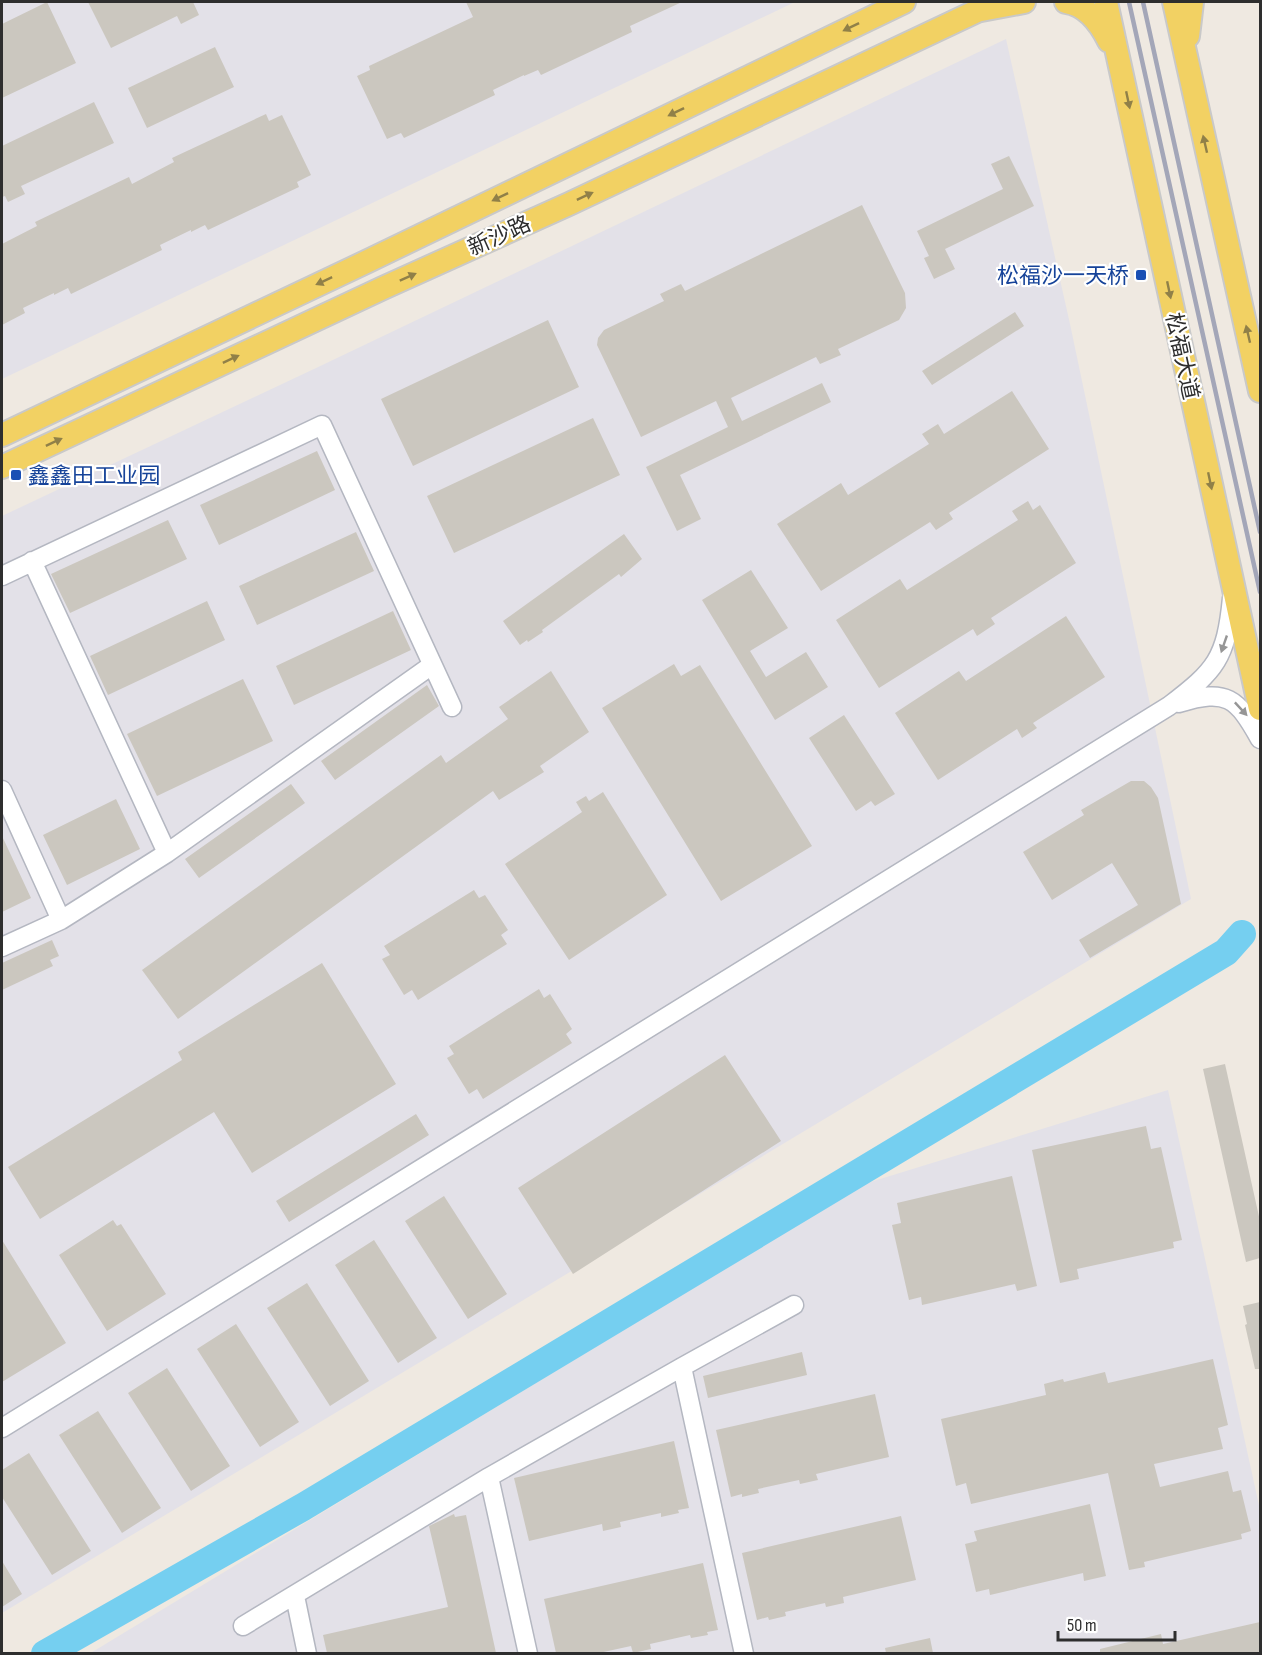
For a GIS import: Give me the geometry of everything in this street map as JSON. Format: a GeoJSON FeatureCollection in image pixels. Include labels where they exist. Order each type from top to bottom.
{"type":"FeatureCollection","features":[{"type":"Feature","properties":{"kind":"main road","name":"新沙路"},"geometry":{"type":"LineString","coordinates":[[2,435],[904,2]]}},
{"type":"Feature","properties":{"kind":"main road","name":"新沙路"},"geometry":{"type":"LineString","coordinates":[[2,467],[383,288],[569,204],[996,2]]}},
{"type":"Feature","properties":{"kind":"main road"},"geometry":{"type":"LineString","coordinates":[[974,12],[1024,2]]}},
{"type":"Feature","properties":{"kind":"main road"},"geometry":{"type":"LineString","coordinates":[[1066,2],[1074,3],[1087,10],[1096,20],[1120,64]]}},
{"type":"Feature","properties":{"kind":"main road","name":"松福大道"},"geometry":{"type":"LineString","coordinates":[[1106,2],[1260,709]]}},
{"type":"Feature","properties":{"kind":"main road"},"geometry":{"type":"LineString","coordinates":[[1174,2],[1260,391]]}},
{"type":"Feature","properties":{"kind":"main road"},"geometry":{"type":"LineString","coordinates":[[1186,59],[1192,2]]}},
{"type":"Feature","properties":{"kind":"street"},"geometry":{"type":"LineString","coordinates":[[2,576],[322,425],[452,707]]}},
{"type":"Feature","properties":{"kind":"street"},"geometry":{"type":"LineString","coordinates":[[32,561],[167,853]]}},
{"type":"Feature","properties":{"kind":"street"},"geometry":{"type":"LineString","coordinates":[[2,1428],[1169,706],[1200,682],[1215,664],[1224,646],[1233,587]]}},
{"type":"Feature","properties":{"kind":"street"},"geometry":{"type":"LineString","coordinates":[[2,946],[61,920],[167,853],[432,665]]}},
{"type":"Feature","properties":{"kind":"street"},"geometry":{"type":"LineString","coordinates":[[1169,706],[1201,696],[1212,695],[1230,700],[1241,707],[1260,739]]}},
{"type":"Feature","properties":{"kind":"street"},"geometry":{"type":"LineString","coordinates":[[2,790],[61,920]]}},
{"type":"Feature","properties":{"kind":"street"},"geometry":{"type":"LineString","coordinates":[[243,1626],[489,1477],[794,1305]]}},
{"type":"Feature","properties":{"kind":"street"},"geometry":{"type":"LineString","coordinates":[[682,1367],[744,1653]]}},
{"type":"Feature","properties":{"kind":"street"},"geometry":{"type":"LineString","coordinates":[[489,1477],[528,1653]]}},
{"type":"Feature","properties":{"kind":"street"},"geometry":{"type":"LineString","coordinates":[[295,1596],[307,1653]]}},
{"type":"Feature","properties":{"kind":"shaded area"},"geometry":{"type":"Polygon","coordinates":[[[2,2],[795,2],[2,379],[2,2]]]}},
{"type":"Feature","properties":{"kind":"shaded area"},"geometry":{"type":"Polygon","coordinates":[[[1006,39],[1070,324],[1191,899],[2,1613],[2,516],[1006,39]]]}},
{"type":"Feature","properties":{"kind":"shaded area"},"geometry":{"type":"Polygon","coordinates":[[[1168,1090],[1260,1510],[1260,1653],[89,1654],[864,1184],[1168,1090]]]}},
{"type":"Feature","properties":{"kind":"building"},"geometry":{"type":"Polygon","coordinates":[[[47,2],[76,63],[2,98],[2,24],[47,2]]]}},
{"type":"Feature","properties":{"kind":"building"},"geometry":{"type":"Polygon","coordinates":[[[88,2],[193,2],[199,15],[181,24],[177,16],[111,48],[88,2]]]}},
{"type":"Feature","properties":{"kind":"building"},"geometry":{"type":"Polygon","coordinates":[[[466,2],[682,2],[630,26],[632,32],[541,75],[538,70],[524,75],[493,90],[495,95],[404,138],[401,133],[387,139],[357,76],[370,70],[369,66],[473,17],[466,2]]]}},
{"type":"Feature","properties":{"kind":"building"},"geometry":{"type":"Polygon","coordinates":[[[215,47],[234,87],[147,128],[128,88],[215,47]]]}},
{"type":"Feature","properties":{"kind":"building"},"geometry":{"type":"Polygon","coordinates":[[[94,102],[114,143],[21,186],[25,194],[8,202],[5,196],[2,197],[2,146],[94,102]]]}},
{"type":"Feature","properties":{"kind":"building"},"geometry":{"type":"Polygon","coordinates":[[[266,114],[269,121],[282,115],[311,175],[297,182],[299,187],[208,230],[205,225],[191,232],[191,230],[160,245],[162,250],[71,294],[68,288],[54,295],[54,293],[23,308],[25,313],[2,325],[2,244],[37,226],[35,222],[129,177],[132,184],[174,162],[172,158],[266,114]]]}},
{"type":"Feature","properties":{"kind":"building"},"geometry":{"type":"Polygon","coordinates":[[[1009,156],[1034,206],[945,249],[955,269],[934,279],[924,258],[929,256],[917,231],[1003,189],[991,164],[1009,156]]]}},
{"type":"Feature","properties":{"kind":"building"},"geometry":{"type":"Polygon","coordinates":[[[862,205],[905,293],[906,308],[899,320],[838,349],[841,355],[820,364],[816,357],[731,398],[742,421],[822,383],[831,402],[680,475],[701,519],[677,531],[646,467],[728,427],[716,401],[641,437],[597,345],[598,338],[604,330],[664,301],[660,294],[681,284],[685,291],[862,205]]]}},
{"type":"Feature","properties":{"kind":"building"},"geometry":{"type":"Polygon","coordinates":[[[1015,312],[1024,326],[932,385],[922,371],[1015,312]]]}},
{"type":"Feature","properties":{"kind":"building"},"geometry":{"type":"Polygon","coordinates":[[[548,320],[579,387],[413,466],[381,399],[548,320]]]}},
{"type":"Feature","properties":{"kind":"building"},"geometry":{"type":"Polygon","coordinates":[[[1012,391],[1049,449],[949,513],[953,519],[936,530],[930,522],[821,591],[777,524],[841,483],[848,495],[929,444],[922,434],[938,424],[944,434],[1012,391]]]}},
{"type":"Feature","properties":{"kind":"building"},"geometry":{"type":"Polygon","coordinates":[[[593,418],[620,475],[454,553],[427,496],[593,418]]]}},
{"type":"Feature","properties":{"kind":"building"},"geometry":{"type":"Polygon","coordinates":[[[317,451],[335,490],[219,545],[200,505],[317,451]]]}},
{"type":"Feature","properties":{"kind":"building"},"geometry":{"type":"Polygon","coordinates":[[[1028,501],[1033,510],[1040,505],[1076,563],[991,618],[995,624],[977,636],[973,629],[879,688],[836,620],[900,579],[907,590],[1018,520],[1012,511],[1028,501]]]}},
{"type":"Feature","properties":{"kind":"building"},"geometry":{"type":"Polygon","coordinates":[[[168,520],[187,559],[70,613],[51,574],[168,520]]]}},
{"type":"Feature","properties":{"kind":"building"},"geometry":{"type":"Polygon","coordinates":[[[356,532],[374,571],[257,625],[239,586],[356,532]]]}},
{"type":"Feature","properties":{"kind":"building"},"geometry":{"type":"Polygon","coordinates":[[[624,534],[642,559],[621,577],[619,574],[542,630],[543,632],[520,645],[503,621],[624,534]]]}},
{"type":"Feature","properties":{"kind":"building"},"geometry":{"type":"Polygon","coordinates":[[[751,570],[788,628],[750,651],[766,677],[806,652],[828,687],[775,720],[702,600],[751,570]]]}},
{"type":"Feature","properties":{"kind":"building"},"geometry":{"type":"Polygon","coordinates":[[[207,601],[225,640],[108,695],[90,656],[207,601]]]}},
{"type":"Feature","properties":{"kind":"building"},"geometry":{"type":"Polygon","coordinates":[[[393,611],[411,650],[294,705],[276,666],[393,611]]]}},
{"type":"Feature","properties":{"kind":"building"},"geometry":{"type":"Polygon","coordinates":[[[1066,616],[1105,677],[1033,723],[1037,728],[1022,738],[1017,729],[938,780],[895,713],[959,671],[966,681],[1066,616]]]}},
{"type":"Feature","properties":{"kind":"building"},"geometry":{"type":"Polygon","coordinates":[[[674,664],[681,676],[700,665],[812,846],[721,901],[602,708],[674,664]]]}},
{"type":"Feature","properties":{"kind":"building"},"geometry":{"type":"Polygon","coordinates":[[[551,671],[589,732],[540,766],[544,772],[499,800],[493,791],[178,1019],[142,970],[441,755],[446,763],[508,719],[499,707],[551,671]]]}},
{"type":"Feature","properties":{"kind":"building"},"geometry":{"type":"Polygon","coordinates":[[[243,679],[273,741],[157,796],[127,734],[243,679]]]}},
{"type":"Feature","properties":{"kind":"building"},"geometry":{"type":"Polygon","coordinates":[[[427,685],[439,706],[335,780],[321,761],[427,685]]]}},
{"type":"Feature","properties":{"kind":"building"},"geometry":{"type":"Polygon","coordinates":[[[844,715],[895,794],[875,806],[871,801],[856,811],[809,738],[844,715]]]}},
{"type":"Feature","properties":{"kind":"building"},"geometry":{"type":"Polygon","coordinates":[[[1131,781],[1144,781],[1158,798],[1181,904],[1090,958],[1079,940],[1138,905],[1112,863],[1052,900],[1023,852],[1084,815],[1081,810],[1131,781]]]}},
{"type":"Feature","properties":{"kind":"building"},"geometry":{"type":"Polygon","coordinates":[[[291,784],[305,803],[199,878],[185,859],[291,784]]]}},
{"type":"Feature","properties":{"kind":"building"},"geometry":{"type":"Polygon","coordinates":[[[603,792],[667,895],[569,960],[505,864],[582,812],[576,802],[586,796],[589,801],[603,792]]]}},
{"type":"Feature","properties":{"kind":"building"},"geometry":{"type":"Polygon","coordinates":[[[116,799],[140,849],[67,885],[43,835],[116,799]]]}},
{"type":"Feature","properties":{"kind":"building"},"geometry":{"type":"Polygon","coordinates":[[[2,836],[31,898],[2,912],[2,836]]]}},
{"type":"Feature","properties":{"kind":"building"},"geometry":{"type":"Polygon","coordinates":[[[474,890],[479,898],[485,895],[508,930],[501,935],[507,944],[418,1000],[412,990],[404,995],[382,959],[390,955],[384,946],[474,890]]]}},
{"type":"Feature","properties":{"kind":"building"},"geometry":{"type":"Polygon","coordinates":[[[52,940],[59,956],[50,960],[53,966],[2,990],[2,963],[52,940]]]}},
{"type":"Feature","properties":{"kind":"building"},"geometry":{"type":"Polygon","coordinates":[[[322,963],[396,1084],[252,1173],[214,1112],[40,1219],[8,1167],[182,1060],[178,1052],[322,963]]]}},
{"type":"Feature","properties":{"kind":"building"},"geometry":{"type":"Polygon","coordinates":[[[539,989],[544,998],[550,994],[572,1029],[566,1034],[572,1043],[483,1099],[477,1089],[469,1094],[447,1058],[454,1054],[449,1046],[539,989]]]}},
{"type":"Feature","properties":{"kind":"building"},"geometry":{"type":"Polygon","coordinates":[[[725,1055],[781,1141],[573,1274],[518,1188],[725,1055]]]}},
{"type":"Feature","properties":{"kind":"building"},"geometry":{"type":"Polygon","coordinates":[[[1225,1064],[1260,1221],[1260,1258],[1246,1262],[1203,1069],[1225,1064]]]}},
{"type":"Feature","properties":{"kind":"building"},"geometry":{"type":"Polygon","coordinates":[[[416,1114],[429,1135],[289,1222],[276,1201],[416,1114]]]}},
{"type":"Feature","properties":{"kind":"building"},"geometry":{"type":"Polygon","coordinates":[[[1146,1126],[1151,1149],[1161,1147],[1182,1240],[1173,1242],[1174,1248],[1077,1269],[1079,1279],[1060,1283],[1032,1150],[1146,1126]]]}},
{"type":"Feature","properties":{"kind":"building"},"geometry":{"type":"Polygon","coordinates":[[[1012,1176],[1037,1286],[1017,1291],[1015,1284],[922,1305],[921,1297],[909,1300],[892,1225],[901,1223],[897,1203],[1012,1176]]]}},
{"type":"Feature","properties":{"kind":"building"},"geometry":{"type":"Polygon","coordinates":[[[444,1196],[507,1294],[468,1319],[405,1221],[444,1196]]]}},
{"type":"Feature","properties":{"kind":"building"},"geometry":{"type":"Polygon","coordinates":[[[113,1220],[117,1226],[121,1224],[166,1294],[107,1331],[59,1255],[113,1220]]]}},
{"type":"Feature","properties":{"kind":"building"},"geometry":{"type":"Polygon","coordinates":[[[2,1240],[66,1343],[2,1382],[2,1240]]]}},
{"type":"Feature","properties":{"kind":"building"},"geometry":{"type":"Polygon","coordinates":[[[374,1240],[437,1338],[398,1363],[335,1265],[374,1240]]]}},
{"type":"Feature","properties":{"kind":"building"},"geometry":{"type":"Polygon","coordinates":[[[307,1283],[369,1381],[330,1406],[267,1308],[307,1283]]]}},
{"type":"Feature","properties":{"kind":"building"},"geometry":{"type":"Polygon","coordinates":[[[1260,1302],[1260,1369],[1255,1369],[1243,1306],[1260,1302]]]}},
{"type":"Feature","properties":{"kind":"building"},"geometry":{"type":"Polygon","coordinates":[[[236,1324],[299,1422],[260,1447],[197,1349],[236,1324]]]}},
{"type":"Feature","properties":{"kind":"building"},"geometry":{"type":"Polygon","coordinates":[[[802,1352],[807,1375],[708,1398],[703,1376],[802,1352]]]}},
{"type":"Feature","properties":{"kind":"building"},"geometry":{"type":"Polygon","coordinates":[[[1213,1359],[1228,1425],[1218,1428],[1223,1449],[1154,1464],[1160,1487],[1228,1471],[1233,1492],[1241,1490],[1251,1531],[1241,1534],[1242,1539],[1144,1562],[1145,1567],[1129,1570],[1108,1473],[971,1504],[966,1483],[956,1486],[941,1419],[1046,1395],[1044,1384],[1063,1379],[1064,1382],[1105,1372],[1108,1383],[1213,1359]]]}},
{"type":"Feature","properties":{"kind":"building"},"geometry":{"type":"Polygon","coordinates":[[[167,1368],[230,1466],[191,1491],[128,1393],[167,1368]]]}},
{"type":"Feature","properties":{"kind":"building"},"geometry":{"type":"Polygon","coordinates":[[[875,1394],[889,1457],[816,1474],[818,1480],[800,1484],[799,1480],[758,1489],[759,1493],[731,1497],[716,1430],[875,1394]]]}},
{"type":"Feature","properties":{"kind":"building"},"geometry":{"type":"Polygon","coordinates":[[[98,1411],[161,1508],[122,1533],[59,1435],[98,1411]]]}},
{"type":"Feature","properties":{"kind":"building"},"geometry":{"type":"Polygon","coordinates":[[[674,1441],[689,1508],[661,1517],[661,1513],[620,1522],[621,1527],[603,1531],[602,1524],[529,1541],[514,1478],[674,1441]]]}},
{"type":"Feature","properties":{"kind":"building"},"geometry":{"type":"Polygon","coordinates":[[[29,1453],[91,1551],[52,1575],[2,1497],[2,1470],[29,1453]]]}},
{"type":"Feature","properties":{"kind":"building"},"geometry":{"type":"Polygon","coordinates":[[[1090,1504],[1106,1576],[1084,1581],[1083,1573],[990,1595],[989,1589],[976,1592],[965,1544],[977,1541],[974,1531],[1090,1504]]]}},
{"type":"Feature","properties":{"kind":"building"},"geometry":{"type":"Polygon","coordinates":[[[454,1514],[455,1517],[466,1515],[496,1653],[327,1653],[323,1635],[448,1607],[429,1526],[454,1514]]]}},
{"type":"Feature","properties":{"kind":"building"},"geometry":{"type":"Polygon","coordinates":[[[901,1516],[916,1580],[843,1597],[844,1603],[826,1607],[825,1603],[785,1612],[786,1616],[757,1620],[742,1553],[901,1516]]]}},
{"type":"Feature","properties":{"kind":"building"},"geometry":{"type":"Polygon","coordinates":[[[2,1561],[22,1594],[2,1607],[2,1561]]]}},
{"type":"Feature","properties":{"kind":"building"},"geometry":{"type":"Polygon","coordinates":[[[703,1563],[718,1630],[707,1632],[708,1635],[691,1638],[690,1635],[650,1644],[651,1649],[633,1653],[631,1646],[599,1653],[556,1653],[544,1599],[703,1563]]]}},
{"type":"Feature","properties":{"kind":"building"},"geometry":{"type":"Polygon","coordinates":[[[1260,1622],[1260,1653],[1100,1653],[1100,1649],[1161,1634],[1163,1644],[1260,1622]]]}},
{"type":"Feature","properties":{"kind":"building"},"geometry":{"type":"Polygon","coordinates":[[[930,1638],[933,1653],[886,1653],[885,1648],[930,1638]]]}},
{"type":"Feature","properties":{"kind":"waterway"},"geometry":{"type":"LineString","coordinates":[[45,1654],[303,1507],[1226,952],[1242,934]]}},
{"type":"Feature","properties":{"kind":"railway"},"geometry":{"type":"LineString","coordinates":[[1129,2],[1260,592]]}},
{"type":"Feature","properties":{"kind":"railway"},"geometry":{"type":"LineString","coordinates":[[1143,2],[1260,532]]}},
{"type":"Feature","properties":{"kind":"place","name":"松福沙一天桥"},"geometry":{"type":"Point","coordinates":[1141,275]}},
{"type":"Feature","properties":{"kind":"place","name":"鑫鑫田工业园"},"geometry":{"type":"Point","coordinates":[16,475]}}]}
